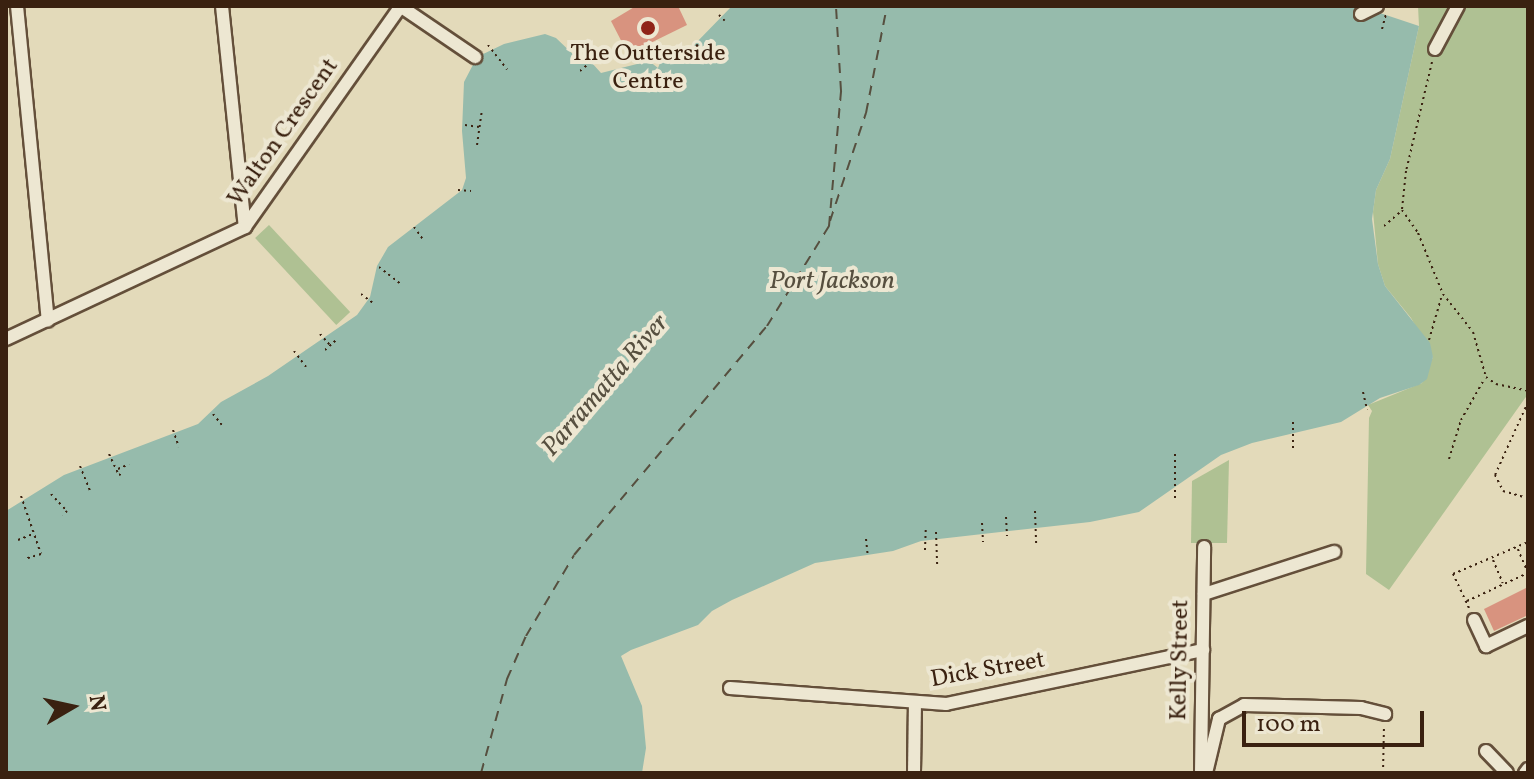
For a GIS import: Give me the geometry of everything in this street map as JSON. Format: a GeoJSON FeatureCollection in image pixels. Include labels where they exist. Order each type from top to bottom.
{"type":"FeatureCollection","features":[{"type":"Feature","properties":{"kind":"street"},"geometry":{"type":"LineString","coordinates":[[17,6],[48,320]]}},
{"type":"Feature","properties":{"kind":"street"},"geometry":{"type":"LineString","coordinates":[[222,6],[245,227]]}},
{"type":"Feature","properties":{"kind":"street"},"geometry":{"type":"LineString","coordinates":[[400,6],[475,57]]}},
{"type":"Feature","properties":{"kind":"street","name":"Walton Crescent"},"geometry":{"type":"LineString","coordinates":[[6,339],[245,227],[400,6]]}},
{"type":"Feature","properties":{"kind":"street"},"geometry":{"type":"LineString","coordinates":[[1361,14],[1377,6]]}},
{"type":"Feature","properties":{"kind":"street"},"geometry":{"type":"LineString","coordinates":[[1435,49],[1458,6]]}},
{"type":"Feature","properties":{"kind":"street","name":"Kelly Street"},"geometry":{"type":"LineString","coordinates":[[1203,773],[1204,547]]}},
{"type":"Feature","properties":{"kind":"street"},"geometry":{"type":"LineString","coordinates":[[1204,594],[1334,552]]}},
{"type":"Feature","properties":{"kind":"street"},"geometry":{"type":"LineString","coordinates":[[1474,620],[1486,646],[1528,626]]}},
{"type":"Feature","properties":{"kind":"street","name":"Dick Street"},"geometry":{"type":"LineString","coordinates":[[730,688],[946,704],[1203,650]]}},
{"type":"Feature","properties":{"kind":"street"},"geometry":{"type":"LineString","coordinates":[[914,773],[915,704]]}},
{"type":"Feature","properties":{"kind":"street"},"geometry":{"type":"LineString","coordinates":[[1203,773],[1219,719],[1244,705],[1361,708],[1385,714]]}},
{"type":"Feature","properties":{"kind":"street"},"geometry":{"type":"LineString","coordinates":[[1486,751],[1507,773]]}},
{"type":"Feature","properties":{"kind":"path"},"geometry":{"type":"LineString","coordinates":[[1382,29],[1388,6]]}},
{"type":"Feature","properties":{"kind":"path"},"geometry":{"type":"LineString","coordinates":[[719,15],[725,21]]}},
{"type":"Feature","properties":{"kind":"path"},"geometry":{"type":"LineString","coordinates":[[488,45],[507,69]]}},
{"type":"Feature","properties":{"kind":"path"},"geometry":{"type":"LineString","coordinates":[[1435,49],[1406,171],[1402,210],[1418,233],[1443,294],[1473,332],[1486,377],[1496,384],[1528,391]]}},
{"type":"Feature","properties":{"kind":"path"},"geometry":{"type":"LineString","coordinates":[[580,71],[593,60]]}},
{"type":"Feature","properties":{"kind":"path"},"geometry":{"type":"LineString","coordinates":[[477,145],[482,110]]}},
{"type":"Feature","properties":{"kind":"path"},"geometry":{"type":"LineString","coordinates":[[465,125],[480,127]]}},
{"type":"Feature","properties":{"kind":"path"},"geometry":{"type":"LineString","coordinates":[[458,190],[471,191]]}},
{"type":"Feature","properties":{"kind":"path"},"geometry":{"type":"LineString","coordinates":[[1384,226],[1402,210]]}},
{"type":"Feature","properties":{"kind":"path"},"geometry":{"type":"LineString","coordinates":[[414,227],[424,241]]}},
{"type":"Feature","properties":{"kind":"path"},"geometry":{"type":"LineString","coordinates":[[379,267],[401,284]]}},
{"type":"Feature","properties":{"kind":"path"},"geometry":{"type":"LineString","coordinates":[[361,294],[373,303]]}},
{"type":"Feature","properties":{"kind":"path"},"geometry":{"type":"LineString","coordinates":[[1429,340],[1443,294]]}},
{"type":"Feature","properties":{"kind":"path"},"geometry":{"type":"LineString","coordinates":[[320,334],[330,345]]}},
{"type":"Feature","properties":{"kind":"path"},"geometry":{"type":"LineString","coordinates":[[325,350],[336,340]]}},
{"type":"Feature","properties":{"kind":"path"},"geometry":{"type":"LineString","coordinates":[[294,351],[306,367]]}},
{"type":"Feature","properties":{"kind":"path"},"geometry":{"type":"LineString","coordinates":[[1449,459],[1461,420],[1486,377]]}},
{"type":"Feature","properties":{"kind":"path"},"geometry":{"type":"LineString","coordinates":[[1363,392],[1367,410]]}},
{"type":"Feature","properties":{"kind":"path"},"geometry":{"type":"LineString","coordinates":[[1528,402],[1495,475],[1503,491],[1528,498]]}},
{"type":"Feature","properties":{"kind":"path"},"geometry":{"type":"LineString","coordinates":[[213,414],[222,425]]}},
{"type":"Feature","properties":{"kind":"path"},"geometry":{"type":"LineString","coordinates":[[1293,421],[1293,448]]}},
{"type":"Feature","properties":{"kind":"path"},"geometry":{"type":"LineString","coordinates":[[173,430],[179,447]]}},
{"type":"Feature","properties":{"kind":"path"},"geometry":{"type":"LineString","coordinates":[[1175,453],[1175,498]]}},
{"type":"Feature","properties":{"kind":"path"},"geometry":{"type":"LineString","coordinates":[[109,454],[119,475],[123,473]]}},
{"type":"Feature","properties":{"kind":"path"},"geometry":{"type":"LineString","coordinates":[[117,470],[129,464]]}},
{"type":"Feature","properties":{"kind":"path"},"geometry":{"type":"LineString","coordinates":[[80,466],[91,493]]}},
{"type":"Feature","properties":{"kind":"path"},"geometry":{"type":"LineString","coordinates":[[51,494],[67,511],[63,515]]}},
{"type":"Feature","properties":{"kind":"path"},"geometry":{"type":"LineString","coordinates":[[21,496],[41,554],[25,559]]}},
{"type":"Feature","properties":{"kind":"path"},"geometry":{"type":"LineString","coordinates":[[1035,511],[1036,546]]}},
{"type":"Feature","properties":{"kind":"path"},"geometry":{"type":"LineString","coordinates":[[1006,517],[1007,536]]}},
{"type":"Feature","properties":{"kind":"path"},"geometry":{"type":"LineString","coordinates":[[982,523],[983,542]]}},
{"type":"Feature","properties":{"kind":"path"},"geometry":{"type":"LineString","coordinates":[[925,550],[926,527]]}},
{"type":"Feature","properties":{"kind":"path"},"geometry":{"type":"LineString","coordinates":[[936,532],[937,567]]}},
{"type":"Feature","properties":{"kind":"path"},"geometry":{"type":"LineString","coordinates":[[18,540],[34,534]]}},
{"type":"Feature","properties":{"kind":"path"},"geometry":{"type":"LineString","coordinates":[[866,539],[868,557]]}},
{"type":"Feature","properties":{"kind":"path"},"geometry":{"type":"LineString","coordinates":[[1474,620],[1453,574],[1528,542]]}},
{"type":"Feature","properties":{"kind":"path"},"geometry":{"type":"LineString","coordinates":[[1466,602],[1528,573],[1517,547]]}},
{"type":"Feature","properties":{"kind":"path"},"geometry":{"type":"LineString","coordinates":[[1492,557],[1504,584]]}},
{"type":"Feature","properties":{"kind":"path"},"geometry":{"type":"LineString","coordinates":[[1383,773],[1385,714]]}},
{"type":"Feature","properties":{"kind":"shaded area"},"geometry":{"type":"Polygon","coordinates":[[[1418,6],[1528,6],[1528,394],[1389,590],[1366,574],[1369,418],[1372,411],[1368,405],[1422,383],[1433,357],[1411,318],[1385,286],[1378,264],[1373,212],[1376,190],[1390,159],[1419,26],[1418,6]]]}},
{"type":"Feature","properties":{"kind":"shaded area"},"geometry":{"type":"Polygon","coordinates":[[[269,225],[350,312],[336,325],[255,238],[269,225]]]}},
{"type":"Feature","properties":{"kind":"shaded area"},"geometry":{"type":"Polygon","coordinates":[[[1229,460],[1227,543],[1191,543],[1192,481],[1229,460]]]}},
{"type":"Feature","properties":{"kind":"water","name":"Port Jackson"},"geometry":{"type":"Polygon","coordinates":[[[732,6],[1359,6],[1419,26],[1390,159],[1376,190],[1372,219],[1378,264],[1385,286],[1430,343],[1433,357],[1427,379],[1419,385],[1380,398],[1341,422],[1252,443],[1221,455],[1139,512],[1090,522],[921,541],[893,551],[815,563],[732,600],[712,611],[698,625],[631,650],[621,656],[642,706],[646,748],[642,773],[6,773],[6,511],[64,475],[198,424],[221,402],[268,376],[357,315],[370,297],[377,266],[388,247],[462,190],[466,178],[462,131],[464,82],[477,57],[504,44],[545,34],[556,38],[577,58],[592,63],[601,73],[649,61],[658,68],[660,63],[693,46],[732,6]]]}},
{"type":"Feature","properties":{"kind":"building","name":"The Outterside Centre"},"geometry":{"type":"Polygon","coordinates":[[[636,6],[678,6],[687,25],[628,54],[611,21],[636,6]]]}},
{"type":"Feature","properties":{"kind":"building"},"geometry":{"type":"Polygon","coordinates":[[[1528,587],[1528,615],[1494,631],[1484,609],[1528,587]]]}},
{"type":"Feature","properties":{"kind":"ferry route"},"geometry":{"type":"LineString","coordinates":[[481,773],[507,679],[526,636],[574,555],[767,326],[829,226],[841,91],[836,6]]}},
{"type":"Feature","properties":{"kind":"ferry route"},"geometry":{"type":"LineString","coordinates":[[830,221],[866,113],[887,6]]}},
{"type":"Feature","properties":{"kind":"place","name":"The Outterside Centre"},"geometry":{"type":"Point","coordinates":[648,28]}},
{"type":"Feature","properties":{"kind":"water label","name":"Parramatta River"},"geometry":{"type":"Point","coordinates":[606,386]}}]}
